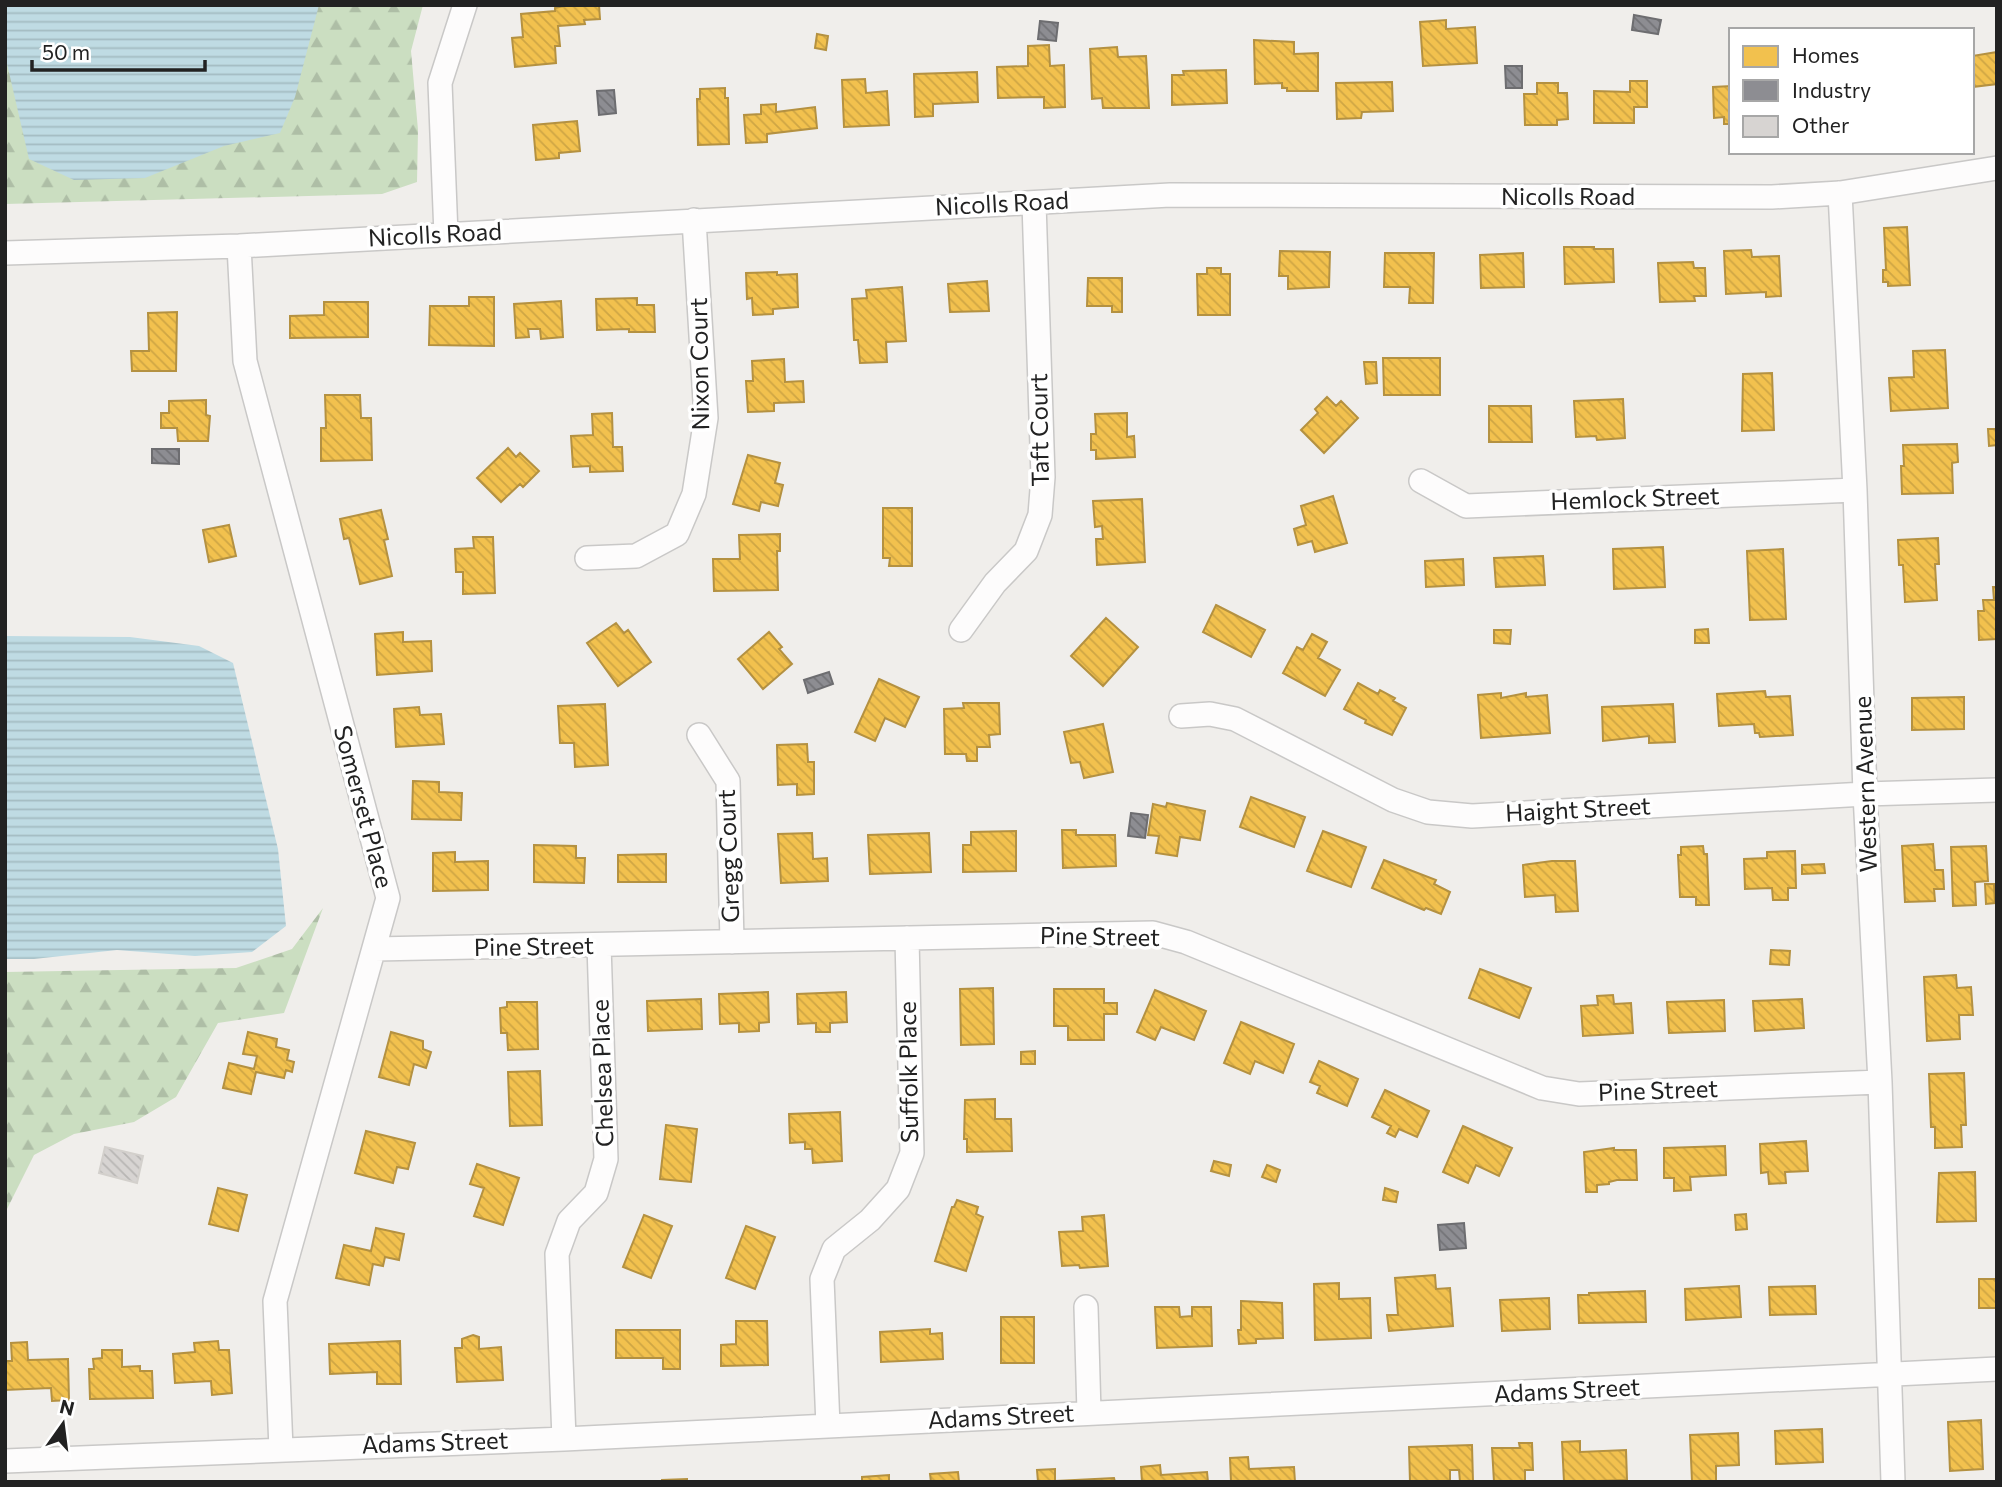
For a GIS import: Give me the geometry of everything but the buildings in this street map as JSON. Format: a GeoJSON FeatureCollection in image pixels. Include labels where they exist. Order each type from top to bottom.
{"type":"FeatureCollection","features":[{"type":"Feature","properties":{"kind":"street"},"geometry":{"type":"LineString","coordinates":[[446,235],[440,83],[465,5]]}},
{"type":"Feature","properties":{"kind":"street","name":"Nicolls Road"},"geometry":{"type":"LineString","coordinates":[[5,253],[239,246],[1170,195],[1772,197],[1840,193],[1997,168]]}},
{"type":"Feature","properties":{"kind":"street","name":"Western Avenue"},"geometry":{"type":"LineString","coordinates":[[1840,193],[1880,1082],[1893,1482]]}},
{"type":"Feature","properties":{"kind":"street","name":"Taft Court"},"geometry":{"type":"LineString","coordinates":[[961,629],[995,583],[1026,551],[1041,515],[1043,477],[1034,203]]}},
{"type":"Feature","properties":{"kind":"street","name":"Nixon Court"},"geometry":{"type":"LineString","coordinates":[[587,558],[636,556],[677,534],[694,494],[706,418],[694,220]]}},
{"type":"Feature","properties":{"kind":"street","name":"Somerset Place"},"geometry":{"type":"LineString","coordinates":[[239,246],[245,361],[388,898],[275,1301],[281,1448]]}},
{"type":"Feature","properties":{"kind":"street","name":"Hemlock Street"},"geometry":{"type":"LineString","coordinates":[[1421,481],[1466,506],[1855,490]]}},
{"type":"Feature","properties":{"kind":"street","name":"Haight Street"},"geometry":{"type":"LineString","coordinates":[[1181,716],[1210,714],[1247,723],[1393,800],[1428,812],[1472,816],[1865,794],[1997,790]]}},
{"type":"Feature","properties":{"kind":"street","name":"Gregg Court"},"geometry":{"type":"LineString","coordinates":[[699,735],[728,781],[732,942]]}},
{"type":"Feature","properties":{"kind":"street","name":"Pine Street"},"geometry":{"type":"LineString","coordinates":[[375,949],[1153,933],[1186,942],[1542,1088],[1579,1094],[1880,1082]]}},
{"type":"Feature","properties":{"kind":"street","name":"Suffolk Place"},"geometry":{"type":"LineString","coordinates":[[828,1426],[822,1279],[834,1249],[870,1220],[898,1189],[912,1153],[906,938]]}},
{"type":"Feature","properties":{"kind":"street","name":"Chelsea Place"},"geometry":{"type":"LineString","coordinates":[[564,1439],[557,1254],[569,1221],[596,1193],[606,1159],[599,945]]}},
{"type":"Feature","properties":{"kind":"street"},"geometry":{"type":"LineString","coordinates":[[1086,1307],[1089,1413]]}},
{"type":"Feature","properties":{"kind":"street","name":"Adams Street"},"geometry":{"type":"LineString","coordinates":[[5,1461],[281,1448],[564,1439],[1997,1369]]}},
{"type":"Feature","properties":{"kind":"green space"},"geometry":{"type":"Polygon","coordinates":[[[5,5],[423,5],[411,51],[418,130],[417,182],[382,194],[5,204],[5,5]]]}},
{"type":"Feature","properties":{"kind":"green space"},"geometry":{"type":"Polygon","coordinates":[[[323,908],[284,1013],[218,1023],[176,1097],[134,1122],[74,1134],[34,1155],[5,1213],[5,972],[236,968],[292,949],[323,908]]]}},
{"type":"Feature","properties":{"kind":"water"},"geometry":{"type":"Polygon","coordinates":[[[5,5],[319,5],[295,97],[280,133],[224,146],[145,178],[74,180],[29,159],[5,55],[5,5]]]}},
{"type":"Feature","properties":{"kind":"water"},"geometry":{"type":"Polygon","coordinates":[[[5,636],[130,637],[199,646],[233,663],[278,849],[286,926],[252,952],[195,956],[117,950],[34,959],[5,959],[5,636]]]}}]}
